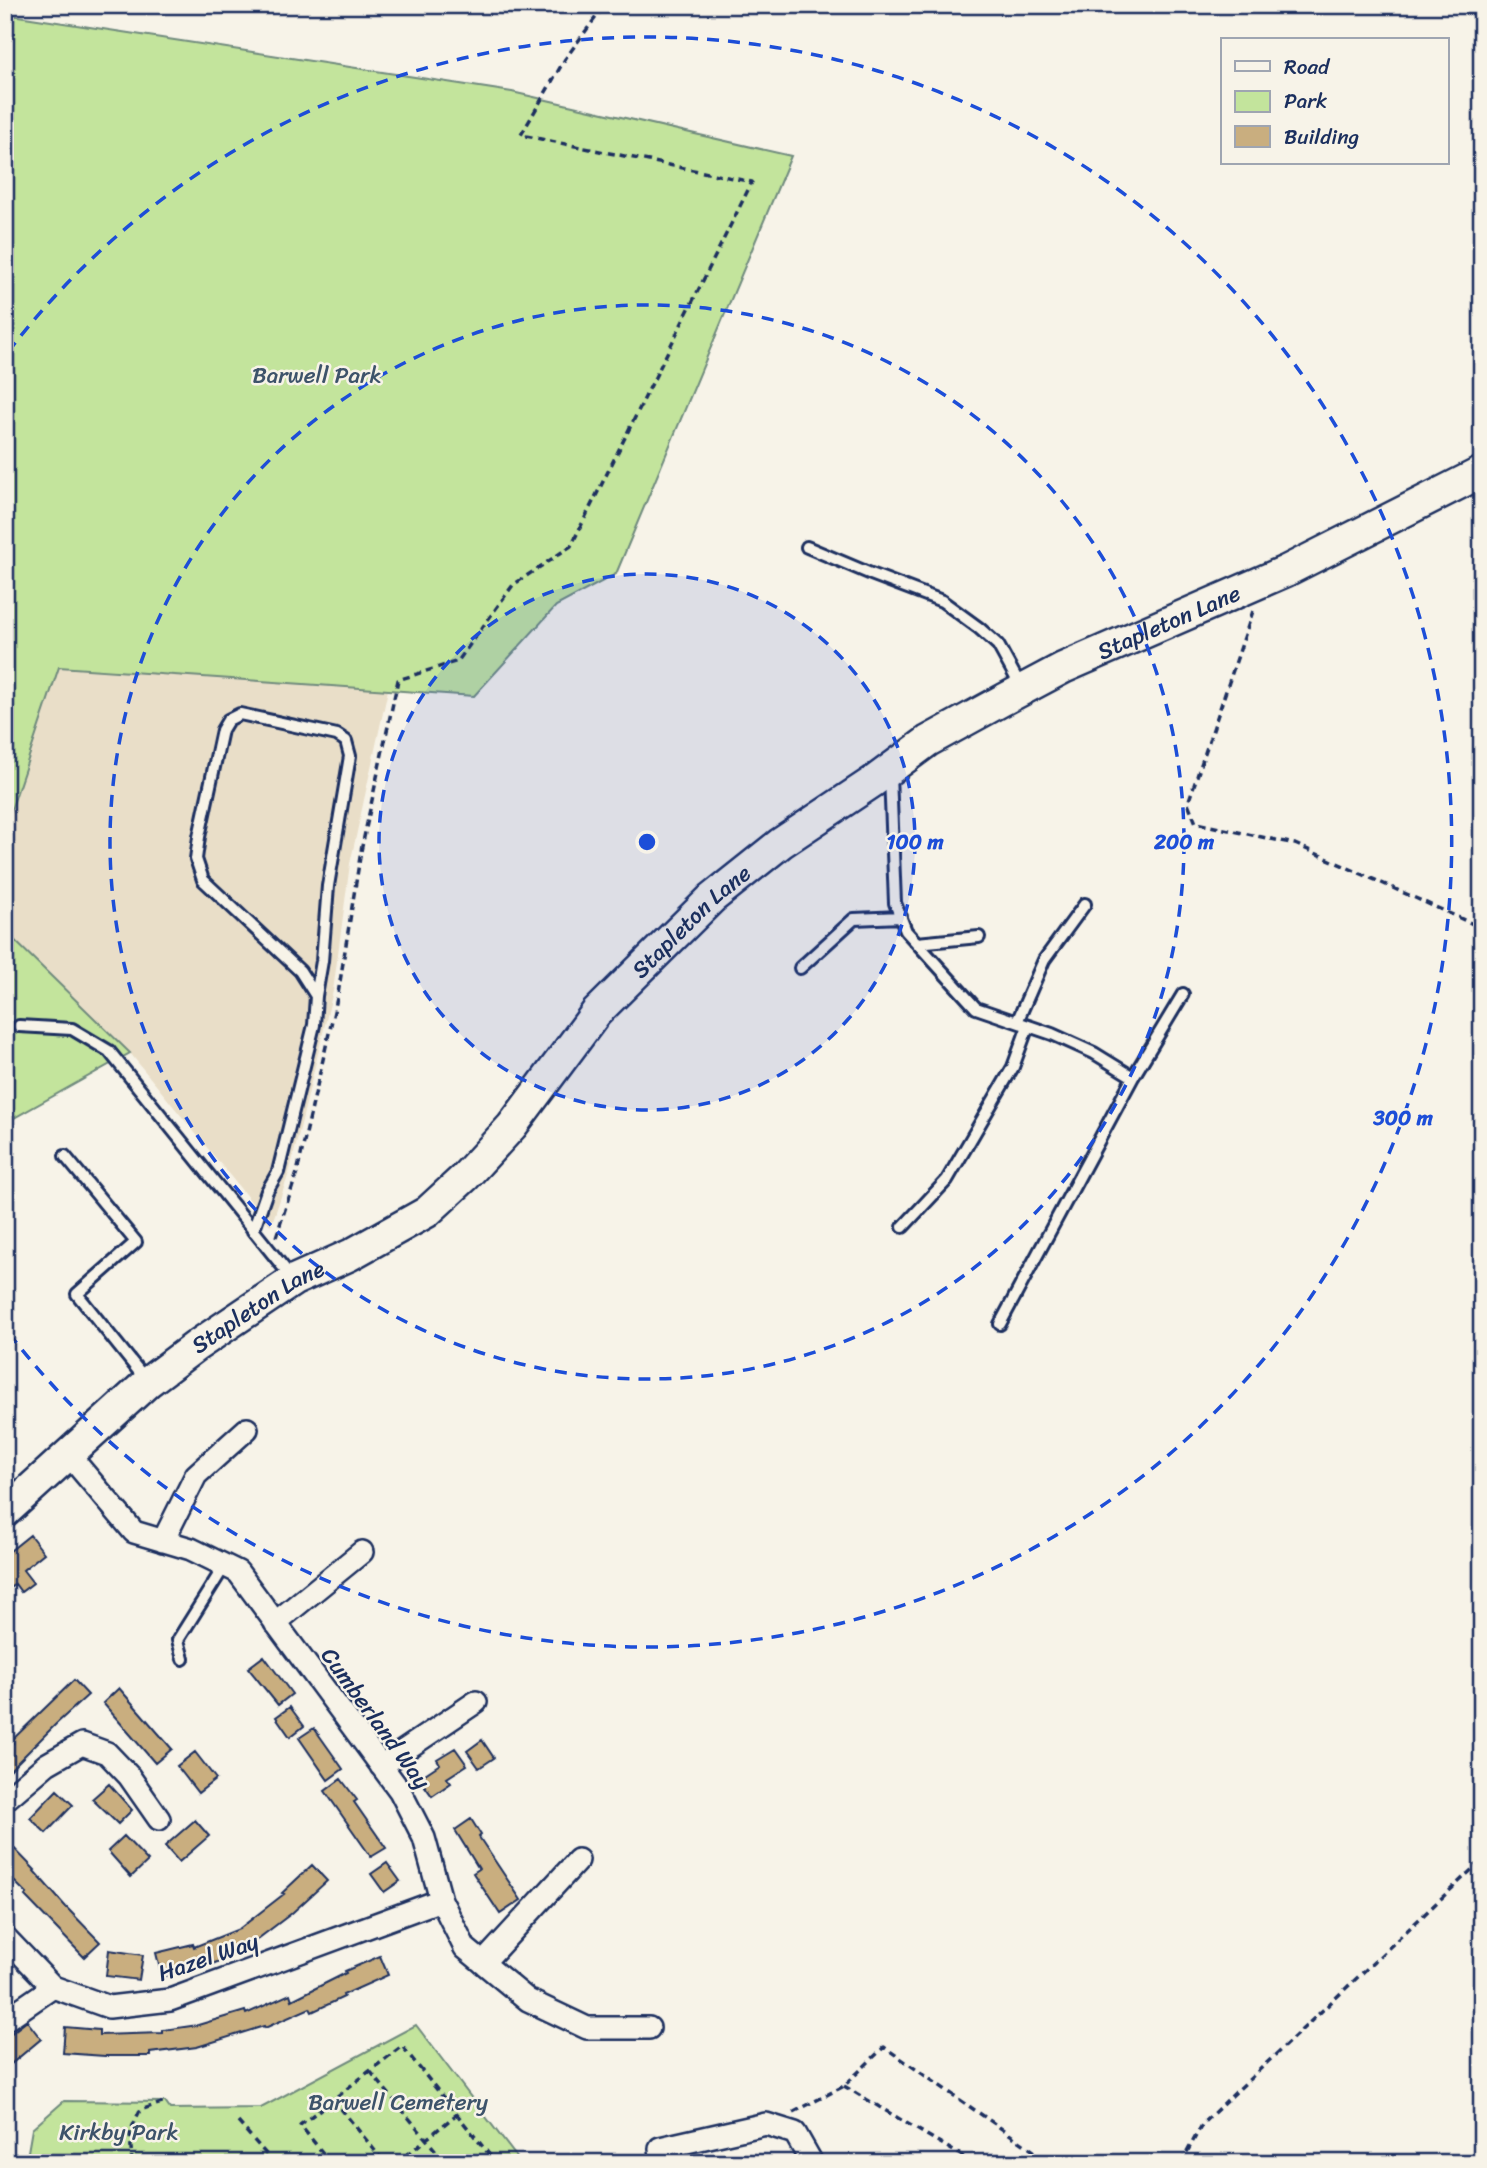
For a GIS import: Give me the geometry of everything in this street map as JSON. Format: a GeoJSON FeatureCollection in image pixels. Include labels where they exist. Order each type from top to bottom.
{"type":"FeatureCollection","features":[{"type":"Feature","properties":{"kind":"street","name":"Stapleton Lane"},"geometry":{"type":"LineString","coordinates":[[5,1512],[148,1382],[196,1346],[293,1280],[350,1255],[427,1212],[465,1177],[512,1126],[596,1013],[712,898],[781,843],[928,741],[1063,668],[1263,580],[1482,472]]}},
{"type":"Feature","properties":{"kind":"street"},"geometry":{"type":"LineString","coordinates":[[163,1541],[196,1475],[247,1429]]}},
{"type":"Feature","properties":{"kind":"street","name":"Cumberland Way"},"geometry":{"type":"LineString","coordinates":[[69,1455],[134,1532],[191,1549],[238,1572],[400,1791],[424,1838],[440,1900],[465,1948],[528,2000],[587,2028],[649,2028]]}},
{"type":"Feature","properties":{"kind":"street"},"geometry":{"type":"LineString","coordinates":[[275,1623],[362,1552]]}},
{"type":"Feature","properties":{"kind":"street"},"geometry":{"type":"LineString","coordinates":[[381,1766],[476,1702]]}},
{"type":"Feature","properties":{"kind":"street"},"geometry":{"type":"LineString","coordinates":[[5,1800],[47,1764],[82,1744],[107,1753],[129,1776],[159,1819]]}},
{"type":"Feature","properties":{"kind":"street"},"geometry":{"type":"LineString","coordinates":[[483,1963],[578,1860]]}},
{"type":"Feature","properties":{"kind":"street","name":"Hazel Way"},"geometry":{"type":"LineString","coordinates":[[5,1937],[53,1987],[110,2007],[170,2000],[440,1900]]}},
{"type":"Feature","properties":{"kind":"street"},"geometry":{"type":"LineString","coordinates":[[5,2020],[53,1987]]}},
{"type":"Feature","properties":{"kind":"street"},"geometry":{"type":"LineString","coordinates":[[662,2163],[660,2148],[766,2124],[795,2133],[812,2163]]}},
{"type":"Feature","properties":{"kind":"lane"},"geometry":{"type":"LineString","coordinates":[[807,547],[871,575],[942,601],[998,645],[1023,690]]}},
{"type":"Feature","properties":{"kind":"lane"},"geometry":{"type":"LineString","coordinates":[[253,1231],[267,1191],[278,1172],[314,1025],[328,886],[350,756],[346,741],[337,735],[240,714],[228,720],[222,730],[196,859],[203,880],[300,971],[316,996]]}},
{"type":"Feature","properties":{"kind":"lane"},"geometry":{"type":"LineString","coordinates":[[890,769],[895,902],[906,930],[976,1008],[1052,1034],[1094,1053],[1133,1077]]}},
{"type":"Feature","properties":{"kind":"lane"},"geometry":{"type":"LineString","coordinates":[[1017,1021],[1044,960],[1085,905]]}},
{"type":"Feature","properties":{"kind":"lane"},"geometry":{"type":"LineString","coordinates":[[800,968],[854,919],[901,917]]}},
{"type":"Feature","properties":{"kind":"lane"},"geometry":{"type":"LineString","coordinates":[[917,943],[979,937]]}},
{"type":"Feature","properties":{"kind":"lane"},"geometry":{"type":"LineString","coordinates":[[1000,1324],[1133,1077],[1183,994]]}},
{"type":"Feature","properties":{"kind":"lane"},"geometry":{"type":"LineString","coordinates":[[19,1026],[72,1029],[109,1051],[293,1280]]}},
{"type":"Feature","properties":{"kind":"lane"},"geometry":{"type":"LineString","coordinates":[[903,1227],[947,1180],[1013,1067],[1028,1026]]}},
{"type":"Feature","properties":{"kind":"lane"},"geometry":{"type":"LineString","coordinates":[[65,1156],[136,1242],[77,1294],[148,1382]]}},
{"type":"Feature","properties":{"kind":"lane"},"geometry":{"type":"LineString","coordinates":[[183,1659],[178,1640],[225,1565]]}},
{"type":"Feature","properties":{"kind":"path"},"geometry":{"type":"LineString","coordinates":[[271,1253],[297,1173],[335,1007],[361,851],[398,680],[458,662],[513,584],[571,546],[752,182],[521,135],[565,59],[605,5]]}},
{"type":"Feature","properties":{"kind":"path"},"geometry":{"type":"LineString","coordinates":[[1263,580],[1188,803],[1196,822],[1295,844],[1482,928]]}},
{"type":"Feature","properties":{"kind":"path"},"geometry":{"type":"LineString","coordinates":[[1181,2163],[1203,2123],[1482,1860]]}},
{"type":"Feature","properties":{"kind":"path"},"geometry":{"type":"LineString","coordinates":[[331,2163],[300,2125],[402,2046],[496,2163]]}},
{"type":"Feature","properties":{"kind":"path"},"geometry":{"type":"LineString","coordinates":[[766,2124],[788,2116],[844,2086],[884,2047],[1051,2163]]}},
{"type":"Feature","properties":{"kind":"path"},"geometry":{"type":"LineString","coordinates":[[370,2071],[446,2163]]}},
{"type":"Feature","properties":{"kind":"path"},"geometry":{"type":"LineString","coordinates":[[844,2086],[974,2163]]}},
{"type":"Feature","properties":{"kind":"path"},"geometry":{"type":"LineString","coordinates":[[333,2099],[385,2163]]}},
{"type":"Feature","properties":{"kind":"path"},"geometry":{"type":"LineString","coordinates":[[132,2163],[131,2132],[140,2110],[165,2102]]}},
{"type":"Feature","properties":{"kind":"path"},"geometry":{"type":"LineString","coordinates":[[397,2163],[457,2114]]}},
{"type":"Feature","properties":{"kind":"path"},"geometry":{"type":"LineString","coordinates":[[238,2122],[274,2163]]}},
{"type":"Feature","properties":{"kind":"shaded area"},"geometry":{"type":"Polygon","coordinates":[[[59,667],[388,690],[350,864],[333,991],[290,1170],[271,1226],[130,1053],[5,931],[5,828],[59,667]]]}},
{"type":"Feature","properties":{"kind":"green space","name":"Barwell Park"},"geometry":{"type":"Polygon","coordinates":[[[5,14],[512,92],[791,156],[616,574],[556,606],[474,696],[59,667],[5,828],[5,14]]]}},
{"type":"Feature","properties":{"kind":"green space"},"geometry":{"type":"Polygon","coordinates":[[[5,931],[130,1053],[5,1123],[5,931]]]}},
{"type":"Feature","properties":{"kind":"green space","name":"Barwell Cemetery"},"geometry":{"type":"Polygon","coordinates":[[[416,2025],[521,2163],[26,2163],[32,2129],[64,2101],[165,2102],[170,2109],[261,2108],[416,2025]]]}},
{"type":"Feature","properties":{"kind":"building"},"geometry":{"type":"Polygon","coordinates":[[[30,1535],[44,1553],[23,1570],[33,1583],[21,1592],[15,1584],[5,1592],[5,1555],[30,1535]]]}},
{"type":"Feature","properties":{"kind":"building"},"geometry":{"type":"Polygon","coordinates":[[[264,1656],[292,1694],[278,1705],[248,1668],[264,1656]]]}},
{"type":"Feature","properties":{"kind":"building"},"geometry":{"type":"Polygon","coordinates":[[[74,1680],[88,1695],[5,1775],[5,1751],[13,1743],[11,1741],[74,1680]]]}},
{"type":"Feature","properties":{"kind":"building"},"geometry":{"type":"Polygon","coordinates":[[[119,1688],[172,1749],[155,1763],[103,1703],[119,1688]]]}},
{"type":"Feature","properties":{"kind":"building"},"geometry":{"type":"Polygon","coordinates":[[[290,1707],[304,1726],[290,1737],[276,1717],[290,1707]]]}},
{"type":"Feature","properties":{"kind":"building"},"geometry":{"type":"Polygon","coordinates":[[[314,1728],[343,1769],[328,1780],[299,1738],[314,1728]]]}},
{"type":"Feature","properties":{"kind":"building"},"geometry":{"type":"Polygon","coordinates":[[[482,1740],[494,1758],[479,1768],[467,1751],[482,1740]]]}},
{"type":"Feature","properties":{"kind":"building"},"geometry":{"type":"Polygon","coordinates":[[[455,1748],[467,1765],[447,1778],[451,1783],[432,1796],[419,1778],[440,1764],[437,1759],[455,1748]]]}},
{"type":"Feature","properties":{"kind":"building"},"geometry":{"type":"Polygon","coordinates":[[[195,1752],[216,1779],[198,1793],[177,1766],[195,1752]]]}},
{"type":"Feature","properties":{"kind":"building"},"geometry":{"type":"Polygon","coordinates":[[[341,1779],[386,1848],[371,1857],[325,1791],[341,1779]]]}},
{"type":"Feature","properties":{"kind":"building"},"geometry":{"type":"Polygon","coordinates":[[[109,1784],[132,1810],[118,1824],[92,1799],[109,1784]]]}},
{"type":"Feature","properties":{"kind":"building"},"geometry":{"type":"Polygon","coordinates":[[[57,1790],[73,1805],[46,1833],[30,1818],[57,1790]]]}},
{"type":"Feature","properties":{"kind":"building"},"geometry":{"type":"Polygon","coordinates":[[[471,1819],[481,1835],[479,1837],[521,1900],[500,1914],[473,1873],[479,1869],[455,1830],[471,1819]]]}},
{"type":"Feature","properties":{"kind":"building"},"geometry":{"type":"Polygon","coordinates":[[[195,1820],[209,1836],[179,1862],[165,1846],[195,1820]]]}},
{"type":"Feature","properties":{"kind":"building"},"geometry":{"type":"Polygon","coordinates":[[[124,1836],[148,1861],[131,1877],[108,1851],[124,1836]]]}},
{"type":"Feature","properties":{"kind":"building"},"geometry":{"type":"Polygon","coordinates":[[[5,1839],[100,1942],[84,1957],[5,1872],[5,1839]]]}},
{"type":"Feature","properties":{"kind":"building"},"geometry":{"type":"Polygon","coordinates":[[[387,1863],[400,1881],[384,1892],[371,1874],[387,1863]]]}},
{"type":"Feature","properties":{"kind":"building"},"geometry":{"type":"Polygon","coordinates":[[[312,1865],[327,1881],[246,1950],[210,1965],[162,1977],[156,1953],[193,1944],[194,1947],[239,1929],[284,1894],[282,1893],[312,1865]]]}},
{"type":"Feature","properties":{"kind":"building"},"geometry":{"type":"Polygon","coordinates":[[[109,1950],[143,1955],[139,1980],[106,1976],[109,1950]]]}},
{"type":"Feature","properties":{"kind":"building"},"geometry":{"type":"Polygon","coordinates":[[[380,1956],[388,1975],[312,2012],[310,2008],[265,2028],[264,2026],[197,2047],[150,2053],[150,2056],[63,2053],[65,2027],[99,2030],[99,2035],[163,2033],[163,2030],[198,2025],[245,2011],[246,2014],[290,1994],[292,2000],[346,1973],[345,1971],[380,1956]]]}},
{"type":"Feature","properties":{"kind":"building"},"geometry":{"type":"Polygon","coordinates":[[[27,2021],[41,2039],[5,2069],[5,2038],[27,2021]]]}},
{"type":"Feature","properties":{"kind":"park label","name":"Kirkby Park"},"geometry":{"type":"Point","coordinates":[119,2132]}}]}
